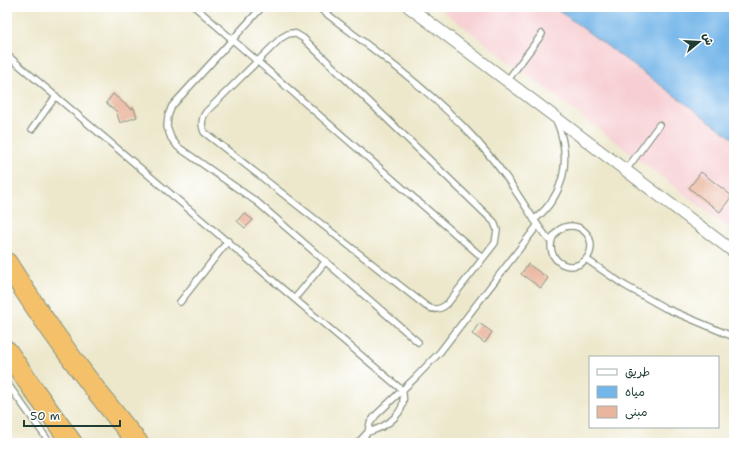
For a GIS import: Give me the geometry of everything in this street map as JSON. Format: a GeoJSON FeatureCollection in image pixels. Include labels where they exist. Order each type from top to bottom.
{"type":"FeatureCollection","features":[{"type":"Feature","properties":{"kind":"highway"},"geometry":{"type":"LineString","coordinates":[[7,263],[38,311],[66,350],[138,443]]}},
{"type":"Feature","properties":{"kind":"highway"},"geometry":{"type":"LineString","coordinates":[[7,350],[72,443]]}},
{"type":"Feature","properties":{"kind":"street"},"geometry":{"type":"LineString","coordinates":[[409,7],[734,252]]}},
{"type":"Feature","properties":{"kind":"lane"},"geometry":{"type":"LineString","coordinates":[[195,7],[483,258]]}},
{"type":"Feature","properties":{"kind":"lane"},"geometry":{"type":"LineString","coordinates":[[262,7],[172,106],[167,122],[171,138],[178,147],[257,202],[418,342]]}},
{"type":"Feature","properties":{"kind":"lane"},"geometry":{"type":"LineString","coordinates":[[318,7],[425,91],[459,122],[508,178],[537,226],[551,242]]}},
{"type":"Feature","properties":{"kind":"lane"},"geometry":{"type":"LineString","coordinates":[[296,34],[303,38],[492,218],[496,226],[496,239],[492,247],[483,258],[445,306],[438,310],[430,308],[207,135],[202,128],[202,120],[204,116],[284,35],[296,34]]}},
{"type":"Feature","properties":{"kind":"lane"},"geometry":{"type":"LineString","coordinates":[[507,81],[542,34]]}},
{"type":"Feature","properties":{"kind":"lane"},"geometry":{"type":"LineString","coordinates":[[7,55],[402,390],[404,400],[399,413],[386,425],[368,432],[358,443]]}},
{"type":"Feature","properties":{"kind":"lane"},"geometry":{"type":"LineString","coordinates":[[32,129],[56,96]]}},
{"type":"Feature","properties":{"kind":"lane"},"geometry":{"type":"LineString","coordinates":[[534,220],[545,210],[556,193],[564,172],[564,144],[555,118]]}},
{"type":"Feature","properties":{"kind":"lane"},"geometry":{"type":"LineString","coordinates":[[626,170],[659,125]]}},
{"type":"Feature","properties":{"kind":"lane"},"geometry":{"type":"LineString","coordinates":[[368,432],[370,424],[376,415],[440,352],[537,226]]}},
{"type":"Feature","properties":{"kind":"lane"},"geometry":{"type":"LineString","coordinates":[[562,228],[580,228],[590,242],[589,254],[582,263],[570,266],[560,263],[552,254],[551,242],[554,236],[562,228]]}},
{"type":"Feature","properties":{"kind":"lane"},"geometry":{"type":"LineString","coordinates":[[180,302],[228,242]]}},
{"type":"Feature","properties":{"kind":"lane"},"geometry":{"type":"LineString","coordinates":[[586,259],[624,285],[664,308],[734,337]]}},
{"type":"Feature","properties":{"kind":"lane"},"geometry":{"type":"LineString","coordinates":[[295,298],[326,261]]}},
{"type":"Feature","properties":{"kind":"lane"},"geometry":{"type":"LineString","coordinates":[[7,383],[50,443]]}},
{"type":"Feature","properties":{"kind":"shaded area"},"geometry":{"type":"Polygon","coordinates":[[[438,7],[554,7],[734,139],[734,232],[438,7]]]}},
{"type":"Feature","properties":{"kind":"water"},"geometry":{"type":"Polygon","coordinates":[[[554,7],[734,7],[734,139],[554,7]]]}},
{"type":"Feature","properties":{"kind":"building"},"geometry":{"type":"Polygon","coordinates":[[[113,94],[131,109],[134,108],[137,117],[120,123],[116,111],[106,103],[113,94]]]}},
{"type":"Feature","properties":{"kind":"building"},"geometry":{"type":"Polygon","coordinates":[[[701,172],[732,196],[720,212],[689,188],[701,172]]]}},
{"type":"Feature","properties":{"kind":"building"},"geometry":{"type":"Polygon","coordinates":[[[244,213],[253,220],[245,228],[237,221],[244,213]]]}},
{"type":"Feature","properties":{"kind":"building"},"geometry":{"type":"Polygon","coordinates":[[[528,264],[548,278],[541,288],[521,274],[528,264]]]}},
{"type":"Feature","properties":{"kind":"building"},"geometry":{"type":"Polygon","coordinates":[[[479,323],[492,332],[485,343],[472,334],[479,323]]]}}]}
